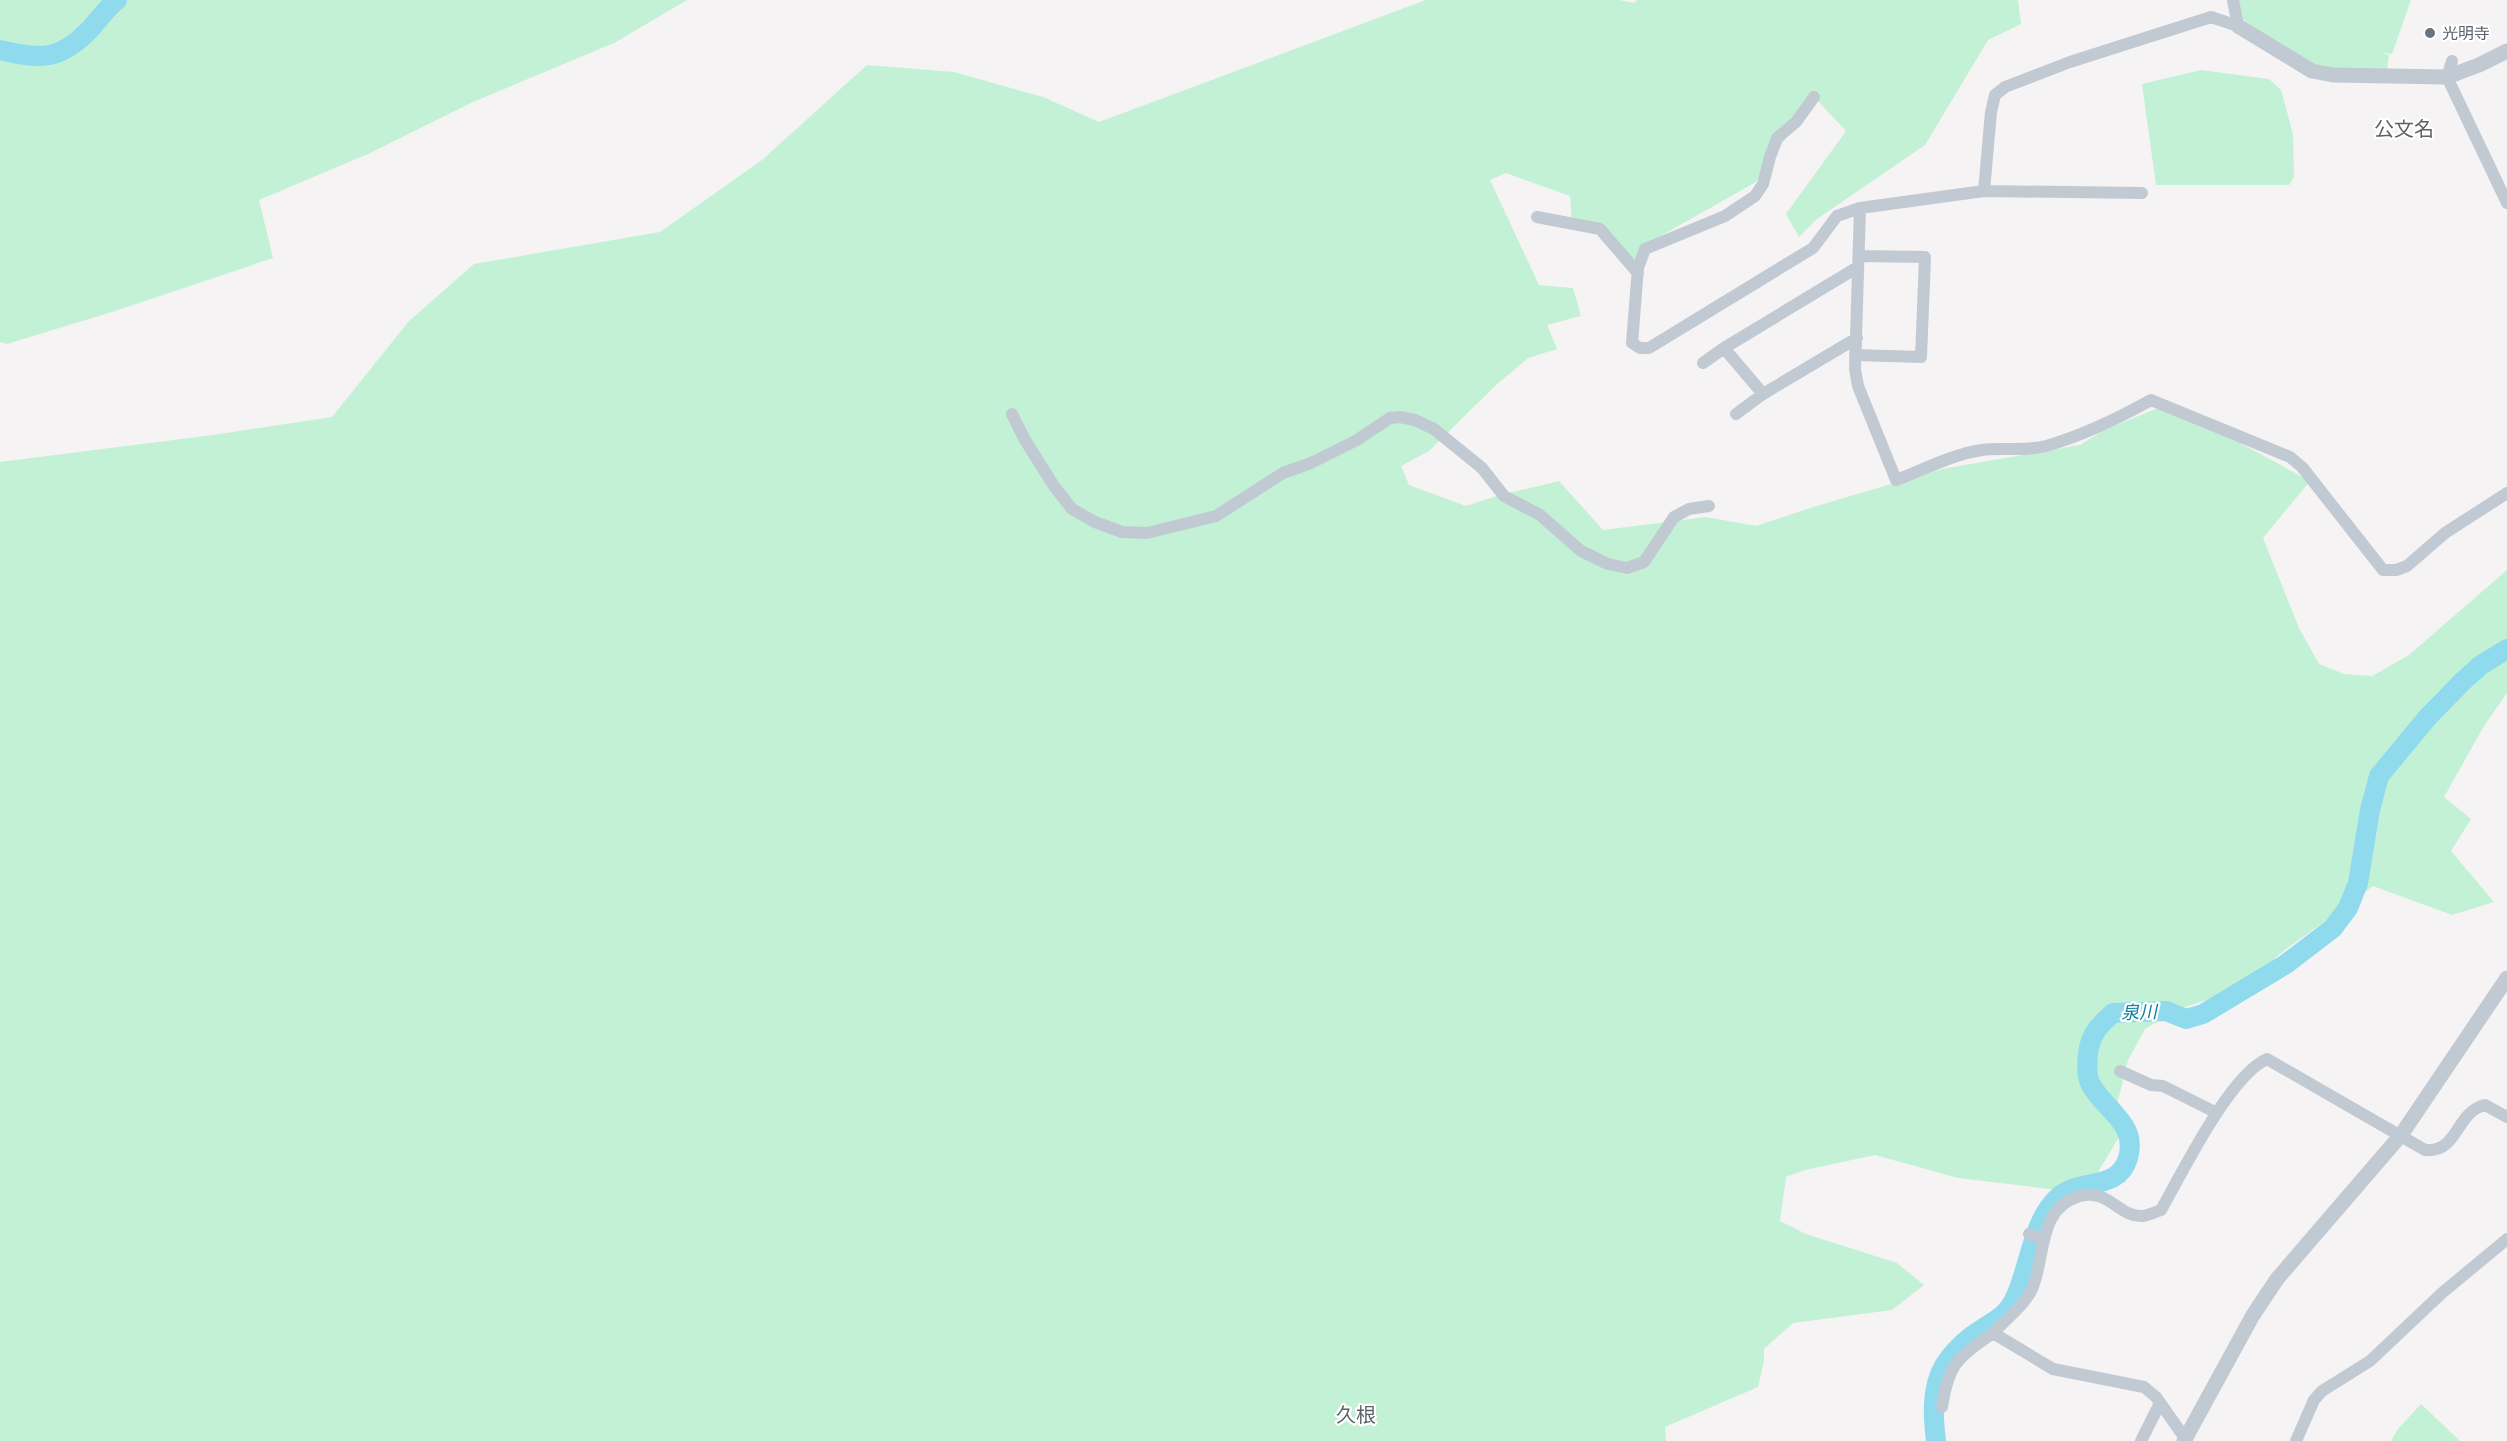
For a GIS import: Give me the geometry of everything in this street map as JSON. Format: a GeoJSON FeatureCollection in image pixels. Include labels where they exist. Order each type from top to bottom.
{"type":"FeatureCollection","features":[{"type":"Feature","properties":{"kind":"street"},"geometry":{"type":"LineString","coordinates":[[2233,0],[2238,26]]}},
{"type":"Feature","properties":{"kind":"street"},"geometry":{"type":"LineString","coordinates":[[1984,191],[1991,112],[1995,95],[2005,87],[2070,62],[2211,17],[2238,26],[2312,71],[2333,75],[2447,77],[2507,51]]}},
{"type":"Feature","properties":{"kind":"street"},"geometry":{"type":"LineString","coordinates":[[2452,62],[2447,77],[2507,203]]}},
{"type":"Feature","properties":{"kind":"street"},"geometry":{"type":"LineString","coordinates":[[1814,97],[1796,122],[1777,138],[1763,184],[1755,196],[1725,216],[1645,249],[1638,273],[1632,343],[1640,348],[1649,348],[1813,248],[1837,216],[1860,208],[1984,191],[2142,193]]}},
{"type":"Feature","properties":{"kind":"street"},"geometry":{"type":"LineString","coordinates":[[1860,208],[1855,355],[1858,386],[1896,480],[1963,454],[1983,450],[2023,450],[2045,446],[2101,427],[2151,400],[2290,457],[2302,467],[2383,570],[2396,570],[2407,566],[2445,533],[2507,493]]}},
{"type":"Feature","properties":{"kind":"street"},"geometry":{"type":"LineString","coordinates":[[1537,217],[1600,230],[1638,273]]}},
{"type":"Feature","properties":{"kind":"street"},"geometry":{"type":"LineString","coordinates":[[1703,363],[1859,262],[1925,258],[1921,357],[1855,355]]}},
{"type":"Feature","properties":{"kind":"street"},"geometry":{"type":"LineString","coordinates":[[1736,414],[1763,394],[1857,338]]}},
{"type":"Feature","properties":{"kind":"street"},"geometry":{"type":"LineString","coordinates":[[1724,348],[1763,394]]}},
{"type":"Feature","properties":{"kind":"street"},"geometry":{"type":"LineString","coordinates":[[1012,414],[1030,449],[1072,509],[1095,522],[1122,532],[1147,533],[1216,516],[1283,472],[1311,463],[1357,440],[1390,418],[1400,417],[1415,420],[1434,429],[1482,468],[1504,496],[1540,514],[1581,551],[1608,564],[1627,568],[1644,562],[1674,517],[1689,509],[1708,506]]}},
{"type":"Feature","properties":{"kind":"street"},"geometry":{"type":"LineString","coordinates":[[1993,1333],[2053,1370],[2144,1387],[2160,1403],[2185,1440],[2253,1315],[2277,1279],[2401,1135],[2507,978]]}},
{"type":"Feature","properties":{"kind":"street"},"geometry":{"type":"LineString","coordinates":[[1942,1407],[1946,1379],[1959,1357],[1993,1333],[2028,1297],[2034,1286],[2043,1239],[2052,1217],[2064,1204],[2077,1197],[2090,1194],[2103,1196],[2122,1209],[2142,1216],[2161,1210],[2217,1113],[2255,1065],[2267,1059],[2425,1150],[2436,1151],[2448,1144],[2470,1111],[2477,1107],[2485,1105],[2507,1117]]}},
{"type":"Feature","properties":{"kind":"street"},"geometry":{"type":"LineString","coordinates":[[2120,1071],[2151,1085],[2163,1086],[2217,1113]]}},
{"type":"Feature","properties":{"kind":"street"},"geometry":{"type":"LineString","coordinates":[[2029,1234],[2043,1239]]}},
{"type":"Feature","properties":{"kind":"street"},"geometry":{"type":"LineString","coordinates":[[2296,1441],[2314,1400],[2322,1391],[2370,1361],[2442,1293],[2507,1239]]}},
{"type":"Feature","properties":{"kind":"street"},"geometry":{"type":"LineString","coordinates":[[2141,1441],[2160,1403]]}},
{"type":"Feature","properties":{"kind":"green space"},"geometry":{"type":"Polygon","coordinates":[[[0,0],[687,0],[614,43],[473,102],[368,154],[259,200],[273,258],[115,311],[7,344],[0,342],[0,0]]]}},
{"type":"Feature","properties":{"kind":"green space"},"geometry":{"type":"Polygon","coordinates":[[[1426,0],[1619,0],[1634,3],[1637,0],[2018,0],[2021,24],[1988,40],[1925,145],[1817,219],[1799,237],[1786,214],[1846,131],[1814,97],[1756,182],[1643,246],[1633,261],[1605,229],[1572,222],[1570,196],[1506,173],[1490,180],[1539,285],[1573,288],[1581,316],[1547,325],[1557,349],[1528,358],[1495,386],[1429,451],[1401,466],[1409,485],[1466,506],[1559,481],[1603,530],[1706,517],[1756,526],[1942,469],[2080,445],[2104,430],[2161,407],[2227,436],[2310,481],[2263,538],[2299,628],[2319,664],[2344,674],[2372,676],[2409,655],[2507,570],[2507,693],[2484,726],[2444,797],[2471,819],[2451,851],[2494,902],[2452,915],[2373,886],[2281,953],[2242,988],[2182,1008],[2145,1029],[2128,1060],[2118,1100],[2119,1137],[2095,1177],[2074,1182],[2058,1190],[1958,1178],[1875,1155],[1805,1170],[1786,1177],[1780,1221],[1806,1234],[1897,1263],[1924,1285],[1892,1310],[1793,1323],[1764,1349],[1764,1361],[1758,1387],[1665,1427],[1666,1441],[0,1441],[0,462],[213,435],[332,417],[409,321],[474,264],[660,232],[762,160],[867,65],[954,72],[1043,97],[1099,122],[1426,0]]]}},
{"type":"Feature","properties":{"kind":"green space"},"geometry":{"type":"Polygon","coordinates":[[[2236,0],[2411,0],[2392,54],[2381,52],[2389,55],[2387,70],[2313,67],[2267,38],[2242,18],[2236,0]]]}},
{"type":"Feature","properties":{"kind":"green space"},"geometry":{"type":"Polygon","coordinates":[[[2201,70],[2269,79],[2281,90],[2293,134],[2294,177],[2289,185],[2156,185],[2142,84],[2201,70]]]}},
{"type":"Feature","properties":{"kind":"green space"},"geometry":{"type":"Polygon","coordinates":[[[2421,1404],[2460,1441],[2391,1441],[2397,1430],[2421,1404]]]}},
{"type":"Feature","properties":{"kind":"waterway"},"geometry":{"type":"LineString","coordinates":[[0,50],[39,56],[60,52],[81,38],[117,0]]}},
{"type":"Feature","properties":{"kind":"waterway","name":"泉川"},"geometry":{"type":"LineString","coordinates":[[1936,1441],[1935,1393],[1944,1366],[1964,1342],[2010,1307],[2019,1289],[2037,1231],[2051,1205],[2070,1190],[2108,1180],[2117,1175],[2128,1158],[2130,1146],[2124,1127],[2097,1094],[2088,1078],[2089,1047],[2096,1031],[2113,1013],[2166,1011],[2186,1019],[2203,1014],[2286,964],[2333,928],[2348,908],[2358,883],[2370,810],[2379,776],[2427,718],[2462,682],[2481,665],[2507,649]]}},
{"type":"Feature","properties":{"kind":"place","name":"光明寺"},"geometry":{"type":"Point","coordinates":[2430,33]}},
{"type":"Feature","properties":{"kind":"district","name":"公文名"},"geometry":{"type":"Point","coordinates":[2404,128]}},
{"type":"Feature","properties":{"kind":"district","name":"久根"},"geometry":{"type":"Point","coordinates":[1356,1414]}}]}
